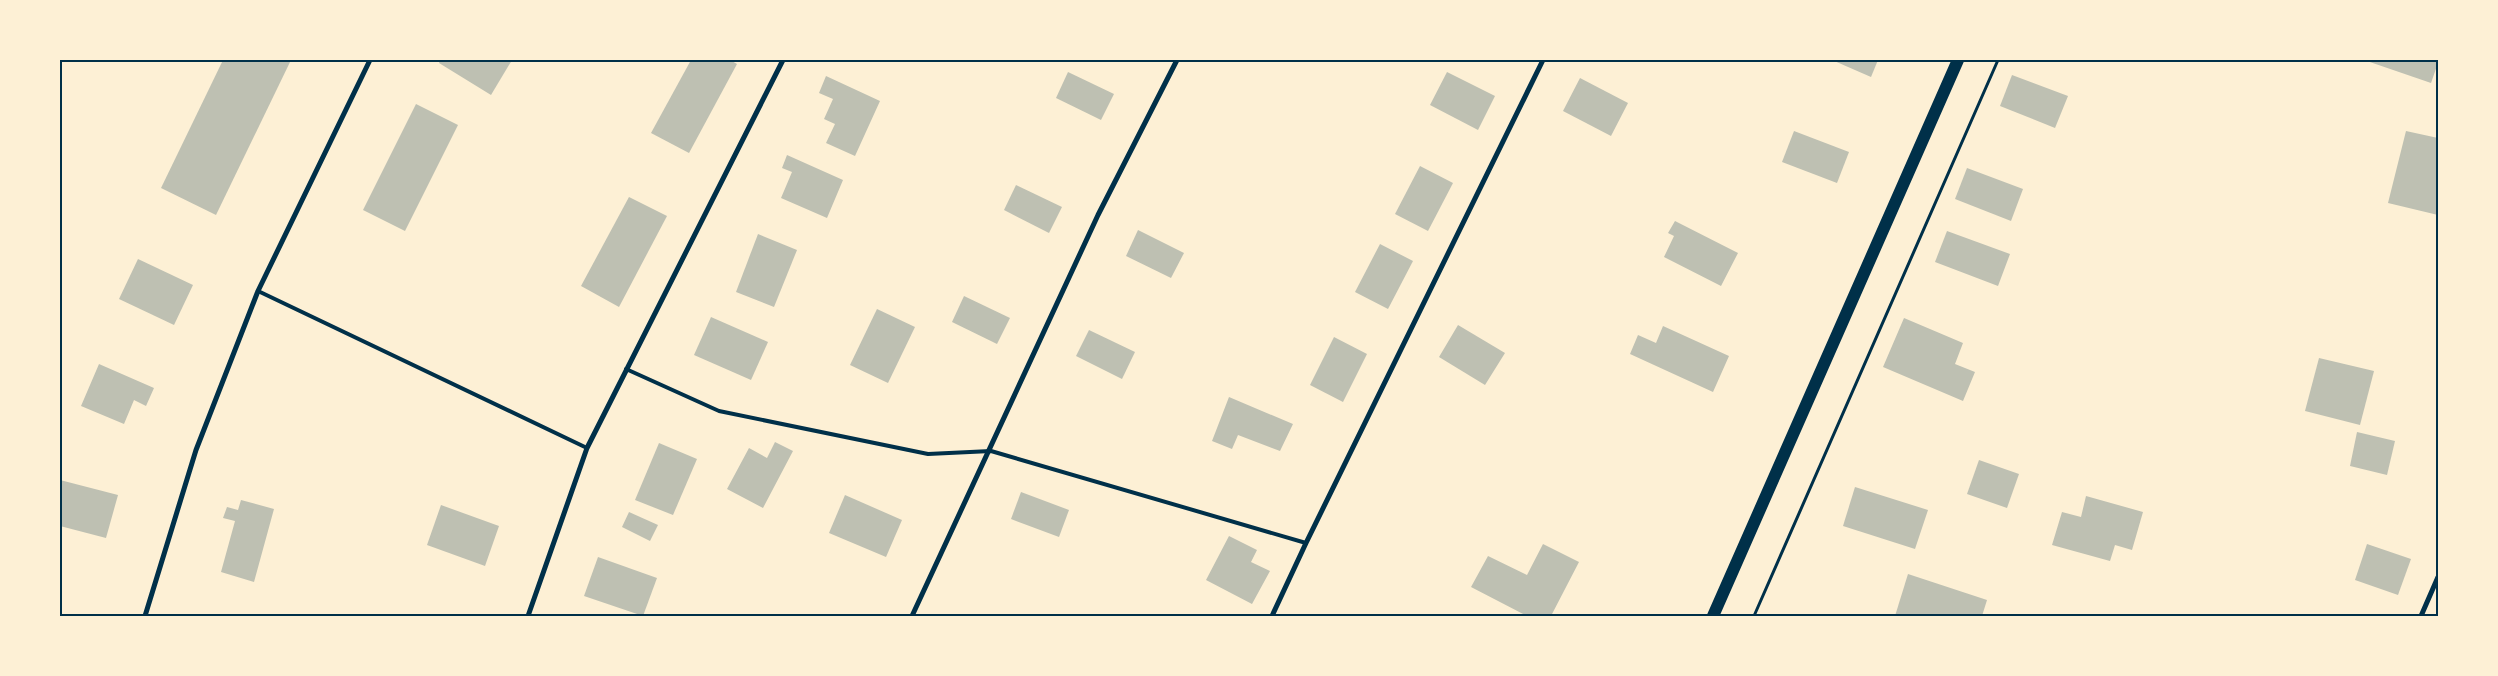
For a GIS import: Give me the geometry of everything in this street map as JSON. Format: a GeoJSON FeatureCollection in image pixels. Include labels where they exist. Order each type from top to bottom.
{"type":"FeatureCollection","features":[{"type":"Feature","properties":{"kind":"main road"},"geometry":{"type":"LineString","coordinates":[[1713,616],[1958,60]]}},
{"type":"Feature","properties":{"kind":"street"},"geometry":{"type":"LineString","coordinates":[[145,616],[196,450],[258,291],[370,60]]}},
{"type":"Feature","properties":{"kind":"street"},"geometry":{"type":"LineString","coordinates":[[528,616],[587,448],[783,60]]}},
{"type":"Feature","properties":{"kind":"street"},"geometry":{"type":"LineString","coordinates":[[912,616],[991,451],[1098,215],[1177,60]]}},
{"type":"Feature","properties":{"kind":"street"},"geometry":{"type":"LineString","coordinates":[[1272,616],[1543,60]]}},
{"type":"Feature","properties":{"kind":"street"},"geometry":{"type":"LineString","coordinates":[[2422,616],[2438,577]]}},
{"type":"Feature","properties":{"kind":"lane"},"geometry":{"type":"LineString","coordinates":[[258,291],[587,448]]}},
{"type":"Feature","properties":{"kind":"lane"},"geometry":{"type":"LineString","coordinates":[[626,369],[718,411],[928,454],[991,451],[1306,543]]}},
{"type":"Feature","properties":{"kind":"path"},"geometry":{"type":"LineString","coordinates":[[1754,616],[1998,60]]}},
{"type":"Feature","properties":{"kind":"building"},"geometry":{"type":"Polygon","coordinates":[[[223,60],[291,60],[216,215],[161,188],[223,60]]]}},
{"type":"Feature","properties":{"kind":"building"},"geometry":{"type":"Polygon","coordinates":[[[440,60],[512,60],[491,95],[439,63],[440,60]]]}},
{"type":"Feature","properties":{"kind":"building"},"geometry":{"type":"Polygon","coordinates":[[[691,60],[730,60],[737,64],[689,153],[651,133],[691,60]]]}},
{"type":"Feature","properties":{"kind":"building"},"geometry":{"type":"Polygon","coordinates":[[[1832,60],[1878,60],[1871,77],[1832,60]]]}},
{"type":"Feature","properties":{"kind":"building"},"geometry":{"type":"Polygon","coordinates":[[[2364,60],[2438,60],[2438,63],[2431,83],[2364,60]]]}},
{"type":"Feature","properties":{"kind":"building"},"geometry":{"type":"Polygon","coordinates":[[[1068,72],[1114,94],[1101,120],[1056,98],[1068,72]]]}},
{"type":"Feature","properties":{"kind":"building"},"geometry":{"type":"Polygon","coordinates":[[[1447,72],[1495,96],[1478,130],[1430,105],[1447,72]]]}},
{"type":"Feature","properties":{"kind":"building"},"geometry":{"type":"Polygon","coordinates":[[[2012,75],[2068,96],[2055,128],[2000,106],[2012,75]]]}},
{"type":"Feature","properties":{"kind":"building"},"geometry":{"type":"Polygon","coordinates":[[[826,76],[880,101],[855,156],[826,143],[835,124],[824,119],[833,99],[819,93],[826,76]]]}},
{"type":"Feature","properties":{"kind":"building"},"geometry":{"type":"Polygon","coordinates":[[[1580,78],[1628,103],[1611,136],[1563,111],[1580,78]]]}},
{"type":"Feature","properties":{"kind":"building"},"geometry":{"type":"Polygon","coordinates":[[[416,104],[458,125],[405,231],[363,210],[416,104]]]}},
{"type":"Feature","properties":{"kind":"building"},"geometry":{"type":"Polygon","coordinates":[[[1794,131],[1849,152],[1837,183],[1782,162],[1794,131]]]}},
{"type":"Feature","properties":{"kind":"building"},"geometry":{"type":"Polygon","coordinates":[[[2406,131],[2438,138],[2438,215],[2388,203],[2406,131]]]}},
{"type":"Feature","properties":{"kind":"building"},"geometry":{"type":"Polygon","coordinates":[[[787,155],[843,180],[827,218],[781,198],[792,172],[782,168],[787,155]]]}},
{"type":"Feature","properties":{"kind":"building"},"geometry":{"type":"Polygon","coordinates":[[[1420,166],[1453,183],[1428,231],[1395,214],[1420,166]]]}},
{"type":"Feature","properties":{"kind":"building"},"geometry":{"type":"Polygon","coordinates":[[[1967,168],[2023,189],[2011,221],[1955,199],[1967,168]]]}},
{"type":"Feature","properties":{"kind":"building"},"geometry":{"type":"Polygon","coordinates":[[[1016,185],[1062,207],[1049,233],[1004,210],[1016,185]]]}},
{"type":"Feature","properties":{"kind":"building"},"geometry":{"type":"Polygon","coordinates":[[[629,197],[667,216],[619,307],[581,286],[629,197]]]}},
{"type":"Feature","properties":{"kind":"building"},"geometry":{"type":"Polygon","coordinates":[[[1675,221],[1738,253],[1721,286],[1664,257],[1674,236],[1668,233],[1675,221]]]}},
{"type":"Feature","properties":{"kind":"building"},"geometry":{"type":"Polygon","coordinates":[[[1138,230],[1184,253],[1171,278],[1126,256],[1138,230]]]}},
{"type":"Feature","properties":{"kind":"building"},"geometry":{"type":"Polygon","coordinates":[[[1947,231],[2010,254],[1998,286],[1935,262],[1947,231]]]}},
{"type":"Feature","properties":{"kind":"building"},"geometry":{"type":"Polygon","coordinates":[[[758,234],[797,250],[774,307],[736,292],[758,234]]]}},
{"type":"Feature","properties":{"kind":"building"},"geometry":{"type":"Polygon","coordinates":[[[1380,244],[1413,261],[1388,309],[1355,292],[1380,244]]]}},
{"type":"Feature","properties":{"kind":"building"},"geometry":{"type":"Polygon","coordinates":[[[138,259],[193,285],[174,325],[119,299],[138,259]]]}},
{"type":"Feature","properties":{"kind":"building"},"geometry":{"type":"Polygon","coordinates":[[[964,296],[1010,318],[997,344],[952,322],[964,296]]]}},
{"type":"Feature","properties":{"kind":"building"},"geometry":{"type":"Polygon","coordinates":[[[877,309],[915,327],[888,383],[850,365],[877,309]]]}},
{"type":"Feature","properties":{"kind":"building"},"geometry":{"type":"Polygon","coordinates":[[[711,317],[768,342],[751,380],[694,355],[711,317]]]}},
{"type":"Feature","properties":{"kind":"building"},"geometry":{"type":"Polygon","coordinates":[[[1904,318],[1963,343],[1955,364],[1975,372],[1963,401],[1883,367],[1904,318]]]}},
{"type":"Feature","properties":{"kind":"building"},"geometry":{"type":"Polygon","coordinates":[[[1458,325],[1505,353],[1485,385],[1439,357],[1458,325]]]}},
{"type":"Feature","properties":{"kind":"building"},"geometry":{"type":"Polygon","coordinates":[[[1663,326],[1729,356],[1713,392],[1630,354],[1638,335],[1656,343],[1663,326]]]}},
{"type":"Feature","properties":{"kind":"building"},"geometry":{"type":"Polygon","coordinates":[[[1089,330],[1135,352],[1122,379],[1076,356],[1089,330]]]}},
{"type":"Feature","properties":{"kind":"building"},"geometry":{"type":"Polygon","coordinates":[[[1334,337],[1367,354],[1343,402],[1310,385],[1334,337]]]}},
{"type":"Feature","properties":{"kind":"building"},"geometry":{"type":"Polygon","coordinates":[[[2319,358],[2374,371],[2360,425],[2305,411],[2319,358]]]}},
{"type":"Feature","properties":{"kind":"building"},"geometry":{"type":"Polygon","coordinates":[[[99,364],[154,388],[146,406],[134,400],[124,424],[81,406],[99,364]]]}},
{"type":"Feature","properties":{"kind":"building"},"geometry":{"type":"Polygon","coordinates":[[[1229,397],[1293,424],[1280,451],[1238,435],[1232,449],[1212,441],[1229,397]]]}},
{"type":"Feature","properties":{"kind":"building"},"geometry":{"type":"Polygon","coordinates":[[[2357,432],[2395,441],[2387,475],[2350,466],[2357,432]]]}},
{"type":"Feature","properties":{"kind":"building"},"geometry":{"type":"Polygon","coordinates":[[[775,442],[793,451],[763,508],[727,489],[749,448],[767,458],[775,442]]]}},
{"type":"Feature","properties":{"kind":"building"},"geometry":{"type":"Polygon","coordinates":[[[659,443],[697,459],[673,515],[635,500],[659,443]]]}},
{"type":"Feature","properties":{"kind":"building"},"geometry":{"type":"Polygon","coordinates":[[[1979,460],[2019,474],[2007,508],[1967,494],[1979,460]]]}},
{"type":"Feature","properties":{"kind":"building"},"geometry":{"type":"Polygon","coordinates":[[[60,480],[118,495],[106,538],[60,526],[60,480]]]}},
{"type":"Feature","properties":{"kind":"building"},"geometry":{"type":"Polygon","coordinates":[[[1855,487],[1928,510],[1915,549],[1843,526],[1855,487]]]}},
{"type":"Feature","properties":{"kind":"building"},"geometry":{"type":"Polygon","coordinates":[[[1021,492],[1069,510],[1059,537],[1011,519],[1021,492]]]}},
{"type":"Feature","properties":{"kind":"building"},"geometry":{"type":"Polygon","coordinates":[[[845,495],[902,520],[886,557],[829,533],[845,495]]]}},
{"type":"Feature","properties":{"kind":"building"},"geometry":{"type":"Polygon","coordinates":[[[2086,496],[2143,512],[2132,550],[2115,545],[2110,561],[2052,545],[2062,512],[2081,517],[2086,496]]]}},
{"type":"Feature","properties":{"kind":"building"},"geometry":{"type":"Polygon","coordinates":[[[241,500],[274,509],[254,582],[221,572],[235,521],[223,518],[227,507],[238,510],[241,500]]]}},
{"type":"Feature","properties":{"kind":"building"},"geometry":{"type":"Polygon","coordinates":[[[441,505],[499,526],[485,566],[427,545],[441,505]]]}},
{"type":"Feature","properties":{"kind":"building"},"geometry":{"type":"Polygon","coordinates":[[[629,512],[658,525],[650,541],[622,527],[629,512]]]}},
{"type":"Feature","properties":{"kind":"building"},"geometry":{"type":"Polygon","coordinates":[[[1229,536],[1257,550],[1251,562],[1270,571],[1252,604],[1206,580],[1229,536]]]}},
{"type":"Feature","properties":{"kind":"building"},"geometry":{"type":"Polygon","coordinates":[[[1543,544],[1579,562],[1551,616],[1527,616],[1471,587],[1488,556],[1527,575],[1543,544]]]}},
{"type":"Feature","properties":{"kind":"building"},"geometry":{"type":"Polygon","coordinates":[[[2367,544],[2411,559],[2398,595],[2355,580],[2367,544]]]}},
{"type":"Feature","properties":{"kind":"building"},"geometry":{"type":"Polygon","coordinates":[[[598,557],[657,578],[643,616],[584,596],[598,557]]]}},
{"type":"Feature","properties":{"kind":"building"},"geometry":{"type":"Polygon","coordinates":[[[1908,574],[1987,600],[1982,616],[1895,616],[1908,574]]]}}]}
